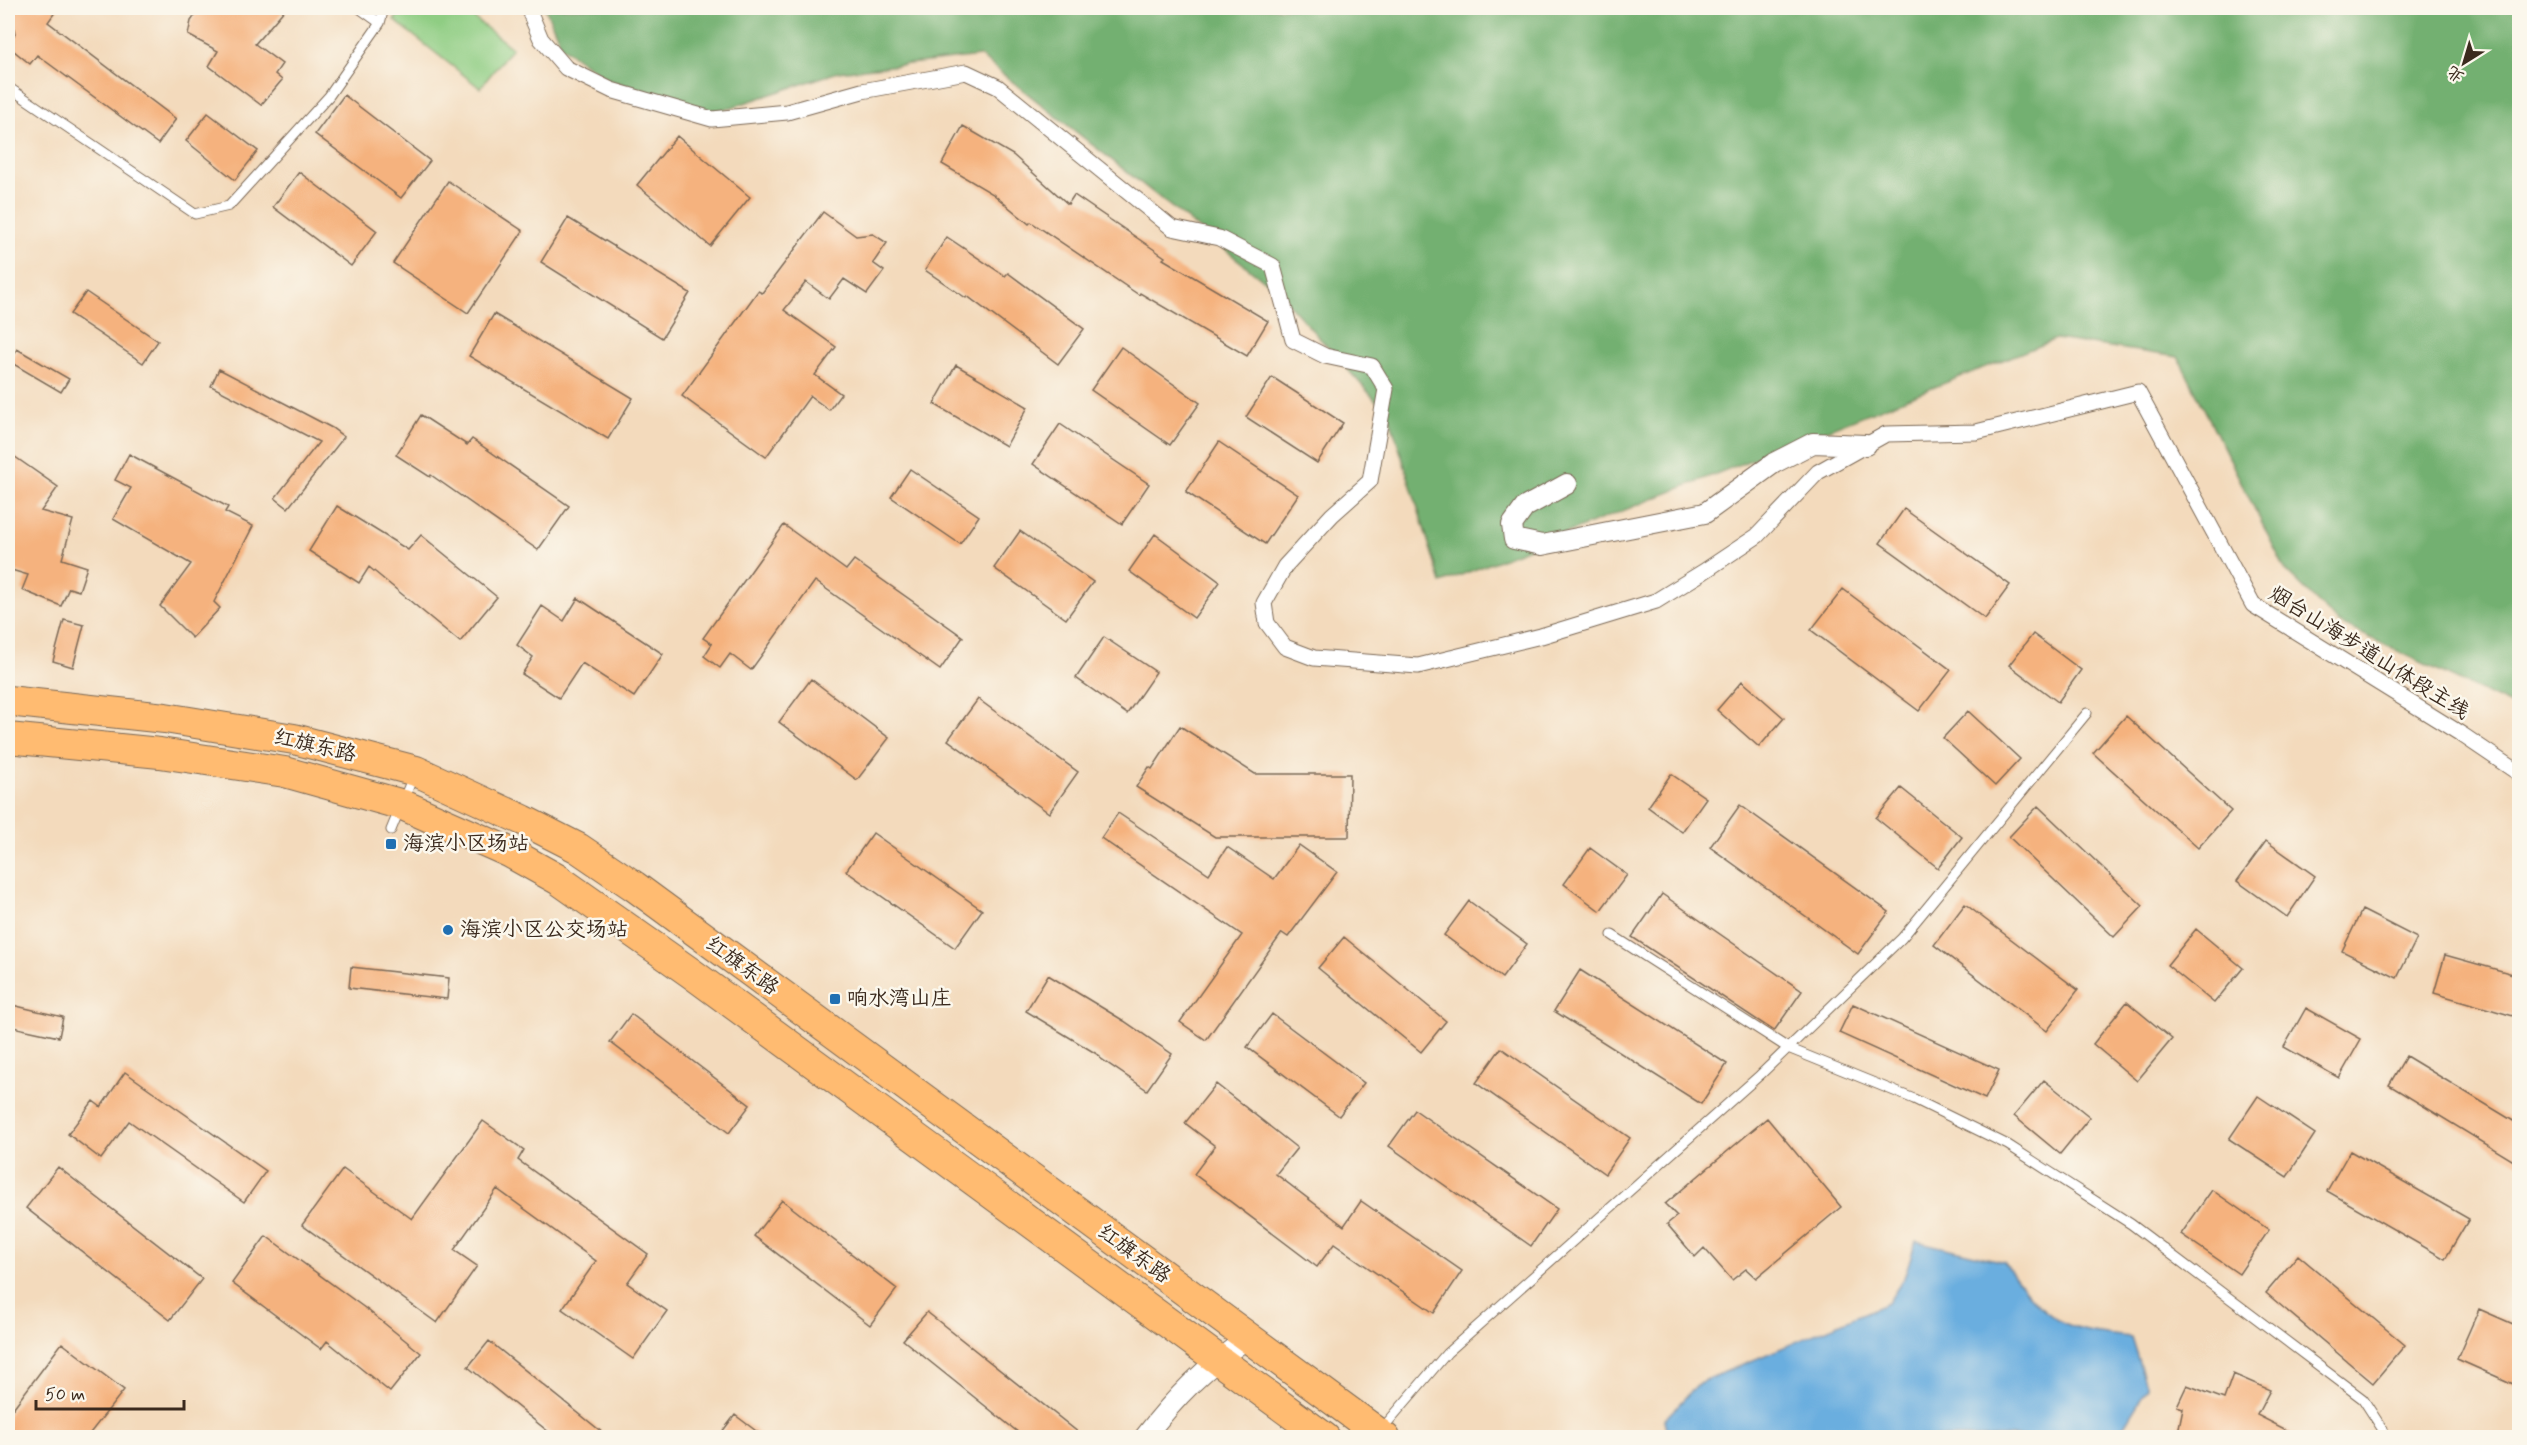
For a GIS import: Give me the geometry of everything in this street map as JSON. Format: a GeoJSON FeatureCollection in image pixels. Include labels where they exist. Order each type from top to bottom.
{"type":"FeatureCollection","features":[{"type":"Feature","properties":{"kind":"main road","name":"红旗东路"},"geometry":{"type":"LineString","coordinates":[[8,700],[165,718],[294,739],[416,771],[578,848],[1379,1436]]}},
{"type":"Feature","properties":{"kind":"main road","name":"红旗东路"},"geometry":{"type":"LineString","coordinates":[[8,738],[160,753],[285,772],[397,818],[509,852],[559,880],[691,973],[1325,1437]]}},
{"type":"Feature","properties":{"kind":"street","name":"烟台山海步道山体段主线"},"geometry":{"type":"LineString","coordinates":[[528,8],[541,39],[566,68],[611,90],[712,119],[787,112],[862,91],[966,72],[998,87],[1172,228],[1220,238],[1273,266],[1293,340],[1325,356],[1372,366],[1386,390],[1370,481],[1332,515],[1285,566],[1264,603],[1267,623],[1285,647],[1314,658],[1418,666],[1541,636],[1656,600],[1703,573],[1757,536],[1818,472],[1886,434],[1976,432],[2138,392],[2253,605],[2461,734],[2520,774]]}},
{"type":"Feature","properties":{"kind":"street"},"geometry":{"type":"LineString","coordinates":[[1567,484],[1525,507],[1512,525],[1514,539],[1542,545],[1705,513],[1774,463],[1813,443],[1866,445]]}},
{"type":"Feature","properties":{"kind":"street"},"geometry":{"type":"LineString","coordinates":[[1144,1437],[1174,1399],[1217,1359],[1248,1338]]}},
{"type":"Feature","properties":{"kind":"lane"},"geometry":{"type":"LineString","coordinates":[[359,8],[381,23]]}},
{"type":"Feature","properties":{"kind":"lane"},"geometry":{"type":"LineString","coordinates":[[8,87],[195,214],[229,206],[329,96],[381,23],[384,8]]}},
{"type":"Feature","properties":{"kind":"lane"},"geometry":{"type":"LineString","coordinates":[[1379,1436],[1447,1353],[1788,1048],[1902,938],[2087,713]]}},
{"type":"Feature","properties":{"kind":"lane"},"geometry":{"type":"LineString","coordinates":[[397,818],[416,771]]}},
{"type":"Feature","properties":{"kind":"lane"},"geometry":{"type":"LineString","coordinates":[[1612,935],[1788,1048],[1914,1100],[2008,1145],[2131,1224],[2363,1399],[2384,1430]]}},
{"type":"Feature","properties":{"kind":"path"},"geometry":{"type":"LineString","coordinates":[[2520,115],[2518,231],[2520,252]]}},
{"type":"Feature","properties":{"kind":"green space"},"geometry":{"type":"Polygon","coordinates":[[[405,8],[461,8],[512,48],[480,88],[394,20],[405,8]]]}},
{"type":"Feature","properties":{"kind":"green space"},"geometry":{"type":"Polygon","coordinates":[[[545,8],[2519,8],[2519,709],[2339,623],[2286,571],[2178,357],[2056,339],[1441,583],[1389,415],[1275,289],[980,56],[838,72],[717,112],[608,80],[562,47],[545,8]]]}},
{"type":"Feature","properties":{"kind":"water"},"geometry":{"type":"Polygon","coordinates":[[[1916,1241],[2004,1262],[2035,1301],[2058,1320],[2084,1330],[2131,1337],[2147,1388],[2117,1437],[1668,1437],[1664,1420],[1699,1383],[1888,1303],[1904,1278],[1916,1241]]]}},
{"type":"Feature","properties":{"kind":"building"},"geometry":{"type":"Polygon","coordinates":[[[11,8],[58,8],[48,22],[176,119],[158,144],[37,55],[30,64],[8,46],[15,34],[11,8]]]}},
{"type":"Feature","properties":{"kind":"building"},"geometry":{"type":"Polygon","coordinates":[[[200,8],[286,8],[255,44],[282,64],[275,74],[282,80],[261,105],[209,66],[218,51],[188,35],[191,21],[200,8]]]}},
{"type":"Feature","properties":{"kind":"building"},"geometry":{"type":"Polygon","coordinates":[[[344,95],[430,161],[401,198],[315,134],[344,95]]]}},
{"type":"Feature","properties":{"kind":"building"},"geometry":{"type":"Polygon","coordinates":[[[208,113],[258,151],[235,180],[186,141],[208,113]]]}},
{"type":"Feature","properties":{"kind":"building"},"geometry":{"type":"Polygon","coordinates":[[[963,126],[1013,155],[1068,204],[1074,195],[1165,257],[1163,259],[1268,321],[1247,356],[1140,293],[1139,295],[1031,222],[1029,224],[993,194],[942,164],[963,126]]]}},
{"type":"Feature","properties":{"kind":"building"},"geometry":{"type":"Polygon","coordinates":[[[677,136],[750,197],[710,246],[637,185],[677,136]]]}},
{"type":"Feature","properties":{"kind":"building"},"geometry":{"type":"Polygon","coordinates":[[[299,172],[377,231],[351,266],[273,207],[299,172]]]}},
{"type":"Feature","properties":{"kind":"building"},"geometry":{"type":"Polygon","coordinates":[[[448,181],[523,231],[468,313],[393,263],[448,181]]]}},
{"type":"Feature","properties":{"kind":"building"},"geometry":{"type":"Polygon","coordinates":[[[823,212],[856,236],[873,234],[887,243],[873,263],[884,271],[867,294],[844,279],[829,299],[806,282],[784,310],[836,347],[815,375],[841,394],[829,410],[810,396],[766,457],[682,396],[758,291],[762,293],[823,212]]]}},
{"type":"Feature","properties":{"kind":"building"},"geometry":{"type":"Polygon","coordinates":[[[568,218],[690,293],[662,338],[541,262],[568,218]]]}},
{"type":"Feature","properties":{"kind":"building"},"geometry":{"type":"Polygon","coordinates":[[[947,237],[1005,276],[1008,273],[1084,329],[1058,364],[967,296],[966,298],[925,270],[947,237]]]}},
{"type":"Feature","properties":{"kind":"building"},"geometry":{"type":"Polygon","coordinates":[[[86,292],[158,341],[143,363],[70,314],[86,292]]]}},
{"type":"Feature","properties":{"kind":"building"},"geometry":{"type":"Polygon","coordinates":[[[494,314],[633,398],[608,439],[469,356],[494,314]]]}},
{"type":"Feature","properties":{"kind":"building"},"geometry":{"type":"Polygon","coordinates":[[[1121,347],[1200,403],[1170,445],[1091,390],[1121,347]]]}},
{"type":"Feature","properties":{"kind":"building"},"geometry":{"type":"Polygon","coordinates":[[[17,349],[69,379],[61,392],[10,362],[17,349]]]}},
{"type":"Feature","properties":{"kind":"building"},"geometry":{"type":"Polygon","coordinates":[[[956,365],[1028,407],[1006,446],[934,404],[956,365]]]}},
{"type":"Feature","properties":{"kind":"building"},"geometry":{"type":"Polygon","coordinates":[[[219,369],[332,428],[344,437],[288,508],[275,498],[319,442],[211,386],[219,369]]]}},
{"type":"Feature","properties":{"kind":"building"},"geometry":{"type":"Polygon","coordinates":[[[1272,377],[1343,423],[1317,463],[1246,417],[1272,377]]]}},
{"type":"Feature","properties":{"kind":"building"},"geometry":{"type":"Polygon","coordinates":[[[421,415],[467,445],[472,439],[569,506],[538,550],[431,475],[430,477],[396,455],[421,415]]]}},
{"type":"Feature","properties":{"kind":"building"},"geometry":{"type":"Polygon","coordinates":[[[1060,424],[1149,484],[1122,524],[1033,464],[1060,424]]]}},
{"type":"Feature","properties":{"kind":"building"},"geometry":{"type":"Polygon","coordinates":[[[1219,442],[1298,495],[1265,544],[1186,492],[1219,442]]]}},
{"type":"Feature","properties":{"kind":"building"},"geometry":{"type":"Polygon","coordinates":[[[8,452],[58,487],[41,511],[73,520],[62,559],[87,567],[79,591],[69,588],[61,606],[22,590],[28,575],[8,569],[11,543],[8,542],[8,452]]]}},
{"type":"Feature","properties":{"kind":"building"},"geometry":{"type":"Polygon","coordinates":[[[129,454],[228,507],[225,512],[253,526],[214,602],[220,608],[192,638],[160,606],[191,564],[113,519],[131,488],[115,480],[129,454]]]}},
{"type":"Feature","properties":{"kind":"building"},"geometry":{"type":"Polygon","coordinates":[[[910,469],[979,516],[960,544],[891,497],[910,469]]]}},
{"type":"Feature","properties":{"kind":"building"},"geometry":{"type":"Polygon","coordinates":[[[337,506],[408,550],[421,535],[497,597],[460,642],[369,567],[359,583],[309,551],[337,506]]]}},
{"type":"Feature","properties":{"kind":"building"},"geometry":{"type":"Polygon","coordinates":[[[1904,509],[2010,585],[1985,619],[1880,543],[1904,509]]]}},
{"type":"Feature","properties":{"kind":"building"},"geometry":{"type":"Polygon","coordinates":[[[784,525],[846,570],[854,560],[963,637],[940,670],[815,581],[751,670],[730,654],[720,668],[704,656],[712,644],[703,638],[784,525]]]}},
{"type":"Feature","properties":{"kind":"building"},"geometry":{"type":"Polygon","coordinates":[[[1020,531],[1093,582],[1066,619],[994,568],[1020,531]]]}},
{"type":"Feature","properties":{"kind":"building"},"geometry":{"type":"Polygon","coordinates":[[[1155,534],[1220,582],[1194,618],[1129,571],[1155,534]]]}},
{"type":"Feature","properties":{"kind":"building"},"geometry":{"type":"Polygon","coordinates":[[[1843,589],[1951,670],[1919,711],[1811,630],[1843,589]]]}},
{"type":"Feature","properties":{"kind":"building"},"geometry":{"type":"Polygon","coordinates":[[[578,598],[663,654],[634,697],[582,663],[559,698],[522,674],[533,657],[517,645],[542,606],[564,621],[578,598]]]}},
{"type":"Feature","properties":{"kind":"building"},"geometry":{"type":"Polygon","coordinates":[[[64,620],[84,625],[73,667],[53,661],[64,620]]]}},
{"type":"Feature","properties":{"kind":"building"},"geometry":{"type":"Polygon","coordinates":[[[2033,634],[2081,670],[2058,702],[2009,665],[2033,634]]]}},
{"type":"Feature","properties":{"kind":"building"},"geometry":{"type":"Polygon","coordinates":[[[1104,637],[1156,672],[1127,714],[1076,678],[1104,637]]]}},
{"type":"Feature","properties":{"kind":"building"},"geometry":{"type":"Polygon","coordinates":[[[811,679],[889,738],[857,780],[779,722],[811,679]]]}},
{"type":"Feature","properties":{"kind":"building"},"geometry":{"type":"Polygon","coordinates":[[[1742,681],[1784,718],[1759,747],[1717,710],[1742,681]]]}},
{"type":"Feature","properties":{"kind":"building"},"geometry":{"type":"Polygon","coordinates":[[[978,699],[1078,772],[1049,813],[948,740],[978,699]]]}},
{"type":"Feature","properties":{"kind":"building"},"geometry":{"type":"Polygon","coordinates":[[[1968,711],[2020,759],[1995,786],[1943,738],[1968,711]]]}},
{"type":"Feature","properties":{"kind":"building"},"geometry":{"type":"Polygon","coordinates":[[[2126,716],[2231,811],[2198,848],[2093,753],[2126,716]]]}},
{"type":"Feature","properties":{"kind":"building"},"geometry":{"type":"Polygon","coordinates":[[[1180,726],[1255,774],[1350,774],[1349,837],[1215,837],[1136,787],[1149,767],[1152,769],[1180,726]]]}},
{"type":"Feature","properties":{"kind":"building"},"geometry":{"type":"Polygon","coordinates":[[[1671,774],[1706,798],[1682,832],[1648,807],[1671,774]]]}},
{"type":"Feature","properties":{"kind":"building"},"geometry":{"type":"Polygon","coordinates":[[[1901,788],[1962,837],[1938,868],[1876,818],[1901,788]]]}},
{"type":"Feature","properties":{"kind":"building"},"geometry":{"type":"Polygon","coordinates":[[[1740,805],[1889,912],[1858,954],[1710,847],[1740,805]]]}},
{"type":"Feature","properties":{"kind":"building"},"geometry":{"type":"Polygon","coordinates":[[[2038,806],[2143,906],[2114,937],[2009,837],[2038,806]]]}},
{"type":"Feature","properties":{"kind":"building"},"geometry":{"type":"Polygon","coordinates":[[[1118,813],[1209,874],[1227,847],[1274,879],[1299,845],[1337,872],[1288,937],[1282,933],[1206,1040],[1180,1022],[1242,935],[1101,838],[1118,813]]]}},
{"type":"Feature","properties":{"kind":"building"},"geometry":{"type":"Polygon","coordinates":[[[873,833],[982,910],[955,948],[846,871],[873,833]]]}},
{"type":"Feature","properties":{"kind":"building"},"geometry":{"type":"Polygon","coordinates":[[[2266,841],[2315,876],[2287,917],[2237,881],[2266,841]]]}},
{"type":"Feature","properties":{"kind":"building"},"geometry":{"type":"Polygon","coordinates":[[[1590,848],[1627,875],[1600,911],[1564,884],[1590,848]]]}},
{"type":"Feature","properties":{"kind":"building"},"geometry":{"type":"Polygon","coordinates":[[[1662,894],[1802,991],[1774,1031],[1632,937],[1662,894]]]}},
{"type":"Feature","properties":{"kind":"building"},"geometry":{"type":"Polygon","coordinates":[[[1469,901],[1527,944],[1502,978],[1444,935],[1469,901]]]}},
{"type":"Feature","properties":{"kind":"building"},"geometry":{"type":"Polygon","coordinates":[[[1965,904],[2078,990],[2047,1031],[1934,945],[1965,904]]]}},
{"type":"Feature","properties":{"kind":"building"},"geometry":{"type":"Polygon","coordinates":[[[2362,910],[2417,938],[2397,978],[2342,951],[2362,910]]]}},
{"type":"Feature","properties":{"kind":"building"},"geometry":{"type":"Polygon","coordinates":[[[2196,929],[2243,968],[2214,1003],[2167,965],[2196,929]]]}},
{"type":"Feature","properties":{"kind":"building"},"geometry":{"type":"Polygon","coordinates":[[[1344,937],[1446,1021],[1421,1052],[1318,968],[1344,937]]]}},
{"type":"Feature","properties":{"kind":"building"},"geometry":{"type":"Polygon","coordinates":[[[2445,955],[2520,976],[2520,1018],[2434,993],[2445,955]]]}},
{"type":"Feature","properties":{"kind":"building"},"geometry":{"type":"Polygon","coordinates":[[[351,967],[449,978],[447,999],[349,988],[351,967]]]}},
{"type":"Feature","properties":{"kind":"building"},"geometry":{"type":"Polygon","coordinates":[[[1580,970],[1727,1064],[1701,1104],[1554,1011],[1580,970]]]}},
{"type":"Feature","properties":{"kind":"building"},"geometry":{"type":"Polygon","coordinates":[[[1048,975],[1124,1021],[1172,1054],[1147,1090],[1100,1056],[1026,1011],[1048,975]]]}},
{"type":"Feature","properties":{"kind":"building"},"geometry":{"type":"Polygon","coordinates":[[[2127,1002],[2172,1039],[2137,1081],[2093,1044],[2127,1002]]]}},
{"type":"Feature","properties":{"kind":"building"},"geometry":{"type":"Polygon","coordinates":[[[8,1004],[63,1017],[59,1037],[8,1026],[8,1004]]]}},
{"type":"Feature","properties":{"kind":"building"},"geometry":{"type":"Polygon","coordinates":[[[1853,1004],[1999,1070],[1985,1099],[1839,1033],[1853,1004]]]}},
{"type":"Feature","properties":{"kind":"building"},"geometry":{"type":"Polygon","coordinates":[[[2306,1008],[2361,1039],[2339,1078],[2284,1047],[2306,1008]]]}},
{"type":"Feature","properties":{"kind":"building"},"geometry":{"type":"Polygon","coordinates":[[[631,1014],[750,1105],[729,1133],[610,1042],[631,1014]]]}},
{"type":"Feature","properties":{"kind":"building"},"geometry":{"type":"Polygon","coordinates":[[[1272,1014],[1364,1083],[1339,1116],[1247,1047],[1272,1014]]]}},
{"type":"Feature","properties":{"kind":"building"},"geometry":{"type":"Polygon","coordinates":[[[1501,1048],[1630,1138],[1605,1174],[1476,1083],[1501,1048]]]}},
{"type":"Feature","properties":{"kind":"building"},"geometry":{"type":"Polygon","coordinates":[[[2406,1056],[2520,1125],[2520,1165],[2389,1085],[2406,1056]]]}},
{"type":"Feature","properties":{"kind":"building"},"geometry":{"type":"Polygon","coordinates":[[[125,1072],[266,1171],[244,1202],[129,1121],[101,1159],[68,1134],[93,1101],[101,1107],[125,1072]]]}},
{"type":"Feature","properties":{"kind":"building"},"geometry":{"type":"Polygon","coordinates":[[[2044,1080],[2090,1117],[2060,1154],[2014,1116],[2044,1080]]]}},
{"type":"Feature","properties":{"kind":"building"},"geometry":{"type":"Polygon","coordinates":[[[1216,1084],[1297,1148],[1276,1174],[1344,1226],[1361,1201],[1462,1271],[1434,1313],[1334,1244],[1317,1267],[1194,1174],[1215,1146],[1185,1123],[1216,1084]]]}},
{"type":"Feature","properties":{"kind":"building"},"geometry":{"type":"Polygon","coordinates":[[[2258,1096],[2315,1134],[2287,1177],[2229,1139],[2258,1096]]]}},
{"type":"Feature","properties":{"kind":"building"},"geometry":{"type":"Polygon","coordinates":[[[1415,1110],[1557,1209],[1531,1246],[1389,1146],[1415,1110]]]}},
{"type":"Feature","properties":{"kind":"building"},"geometry":{"type":"Polygon","coordinates":[[[1767,1118],[1841,1207],[1756,1278],[1746,1269],[1732,1280],[1704,1248],[1695,1257],[1667,1224],[1677,1216],[1665,1204],[1767,1118]]]}},
{"type":"Feature","properties":{"kind":"building"},"geometry":{"type":"Polygon","coordinates":[[[483,1121],[524,1150],[518,1160],[648,1254],[627,1283],[667,1311],[633,1359],[562,1309],[596,1261],[497,1189],[454,1250],[477,1266],[437,1323],[302,1225],[343,1169],[412,1219],[483,1121]]]}},
{"type":"Feature","properties":{"kind":"building"},"geometry":{"type":"Polygon","coordinates":[[[2350,1151],[2469,1219],[2445,1259],[2327,1191],[2350,1151]]]}},
{"type":"Feature","properties":{"kind":"building"},"geometry":{"type":"Polygon","coordinates":[[[58,1167],[202,1279],[170,1320],[26,1208],[58,1167]]]}},
{"type":"Feature","properties":{"kind":"building"},"geometry":{"type":"Polygon","coordinates":[[[2212,1190],[2269,1230],[2239,1274],[2181,1234],[2212,1190]]]}},
{"type":"Feature","properties":{"kind":"building"},"geometry":{"type":"Polygon","coordinates":[[[782,1200],[897,1289],[870,1325],[754,1236],[782,1200]]]}},
{"type":"Feature","properties":{"kind":"building"},"geometry":{"type":"Polygon","coordinates":[[[266,1236],[369,1311],[421,1353],[390,1392],[327,1341],[321,1349],[232,1283],[266,1236]]]}},
{"type":"Feature","properties":{"kind":"building"},"geometry":{"type":"Polygon","coordinates":[[[2298,1255],[2405,1345],[2373,1383],[2266,1293],[2298,1255]]]}},
{"type":"Feature","properties":{"kind":"building"},"geometry":{"type":"Polygon","coordinates":[[[2479,1309],[2520,1327],[2520,1387],[2457,1359],[2479,1309]]]}},
{"type":"Feature","properties":{"kind":"building"},"geometry":{"type":"Polygon","coordinates":[[[927,1312],[1084,1437],[1024,1437],[903,1340],[927,1312]]]}},
{"type":"Feature","properties":{"kind":"building"},"geometry":{"type":"Polygon","coordinates":[[[489,1341],[608,1437],[555,1437],[468,1367],[489,1341]]]}},
{"type":"Feature","properties":{"kind":"building"},"geometry":{"type":"Polygon","coordinates":[[[62,1343],[124,1390],[87,1437],[8,1437],[8,1415],[62,1343]]]}},
{"type":"Feature","properties":{"kind":"building"},"geometry":{"type":"Polygon","coordinates":[[[2233,1374],[2270,1390],[2257,1415],[2300,1437],[2177,1437],[2183,1408],[2177,1406],[2187,1385],[2224,1399],[2233,1374]]]}},
{"type":"Feature","properties":{"kind":"building"},"geometry":{"type":"Polygon","coordinates":[[[735,1415],[764,1437],[718,1437],[735,1415]]]}},
{"type":"Feature","properties":{"kind":"place","name":"海滨小区场站"},"geometry":{"type":"Point","coordinates":[391,844]}},
{"type":"Feature","properties":{"kind":"place","name":"海滨小区公交场站"},"geometry":{"type":"Point","coordinates":[448,930]}},
{"type":"Feature","properties":{"kind":"place","name":"响水湾山庄"},"geometry":{"type":"Point","coordinates":[835,999]}}]}
